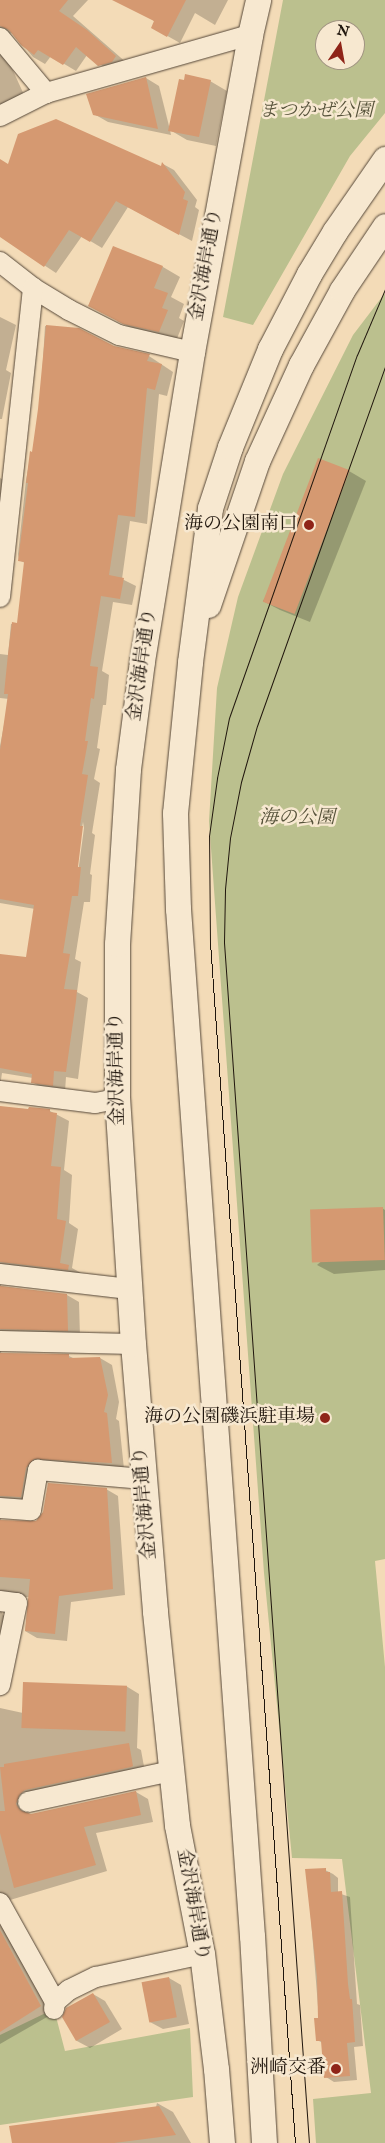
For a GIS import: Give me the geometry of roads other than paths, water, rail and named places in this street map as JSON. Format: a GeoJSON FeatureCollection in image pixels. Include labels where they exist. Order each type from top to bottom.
{"type":"FeatureCollection","features":[{"type":"Feature","properties":{"kind":"street","name":"金沢海岸通り"},"geometry":{"type":"LineString","coordinates":[[222,2143],[216,2069],[202,1954],[177,1825],[144,1479],[117,1099],[117,944],[128,769],[142,661],[192,352],[258,0]]}},
{"type":"Feature","properties":{"kind":"street"},"geometry":{"type":"LineString","coordinates":[[0,116],[46,93],[250,35]]}},
{"type":"Feature","properties":{"kind":"street"},"geometry":{"type":"LineString","coordinates":[[0,38],[46,93]]}},
{"type":"Feature","properties":{"kind":"street"},"geometry":{"type":"LineString","coordinates":[[264,2143],[250,1916],[178,909],[175,813],[190,662],[210,508],[230,447],[270,349],[309,274],[346,214],[385,159]]}},
{"type":"Feature","properties":{"kind":"street"},"geometry":{"type":"LineString","coordinates":[[190,662],[257,461],[301,365],[342,290],[385,226]]}},
{"type":"Feature","properties":{"kind":"street"},"geometry":{"type":"LineString","coordinates":[[0,262],[33,288],[69,310],[119,335],[192,352]]}},
{"type":"Feature","properties":{"kind":"street"},"geometry":{"type":"LineString","coordinates":[[0,597],[2,564],[33,288]]}},
{"type":"Feature","properties":{"kind":"street"},"geometry":{"type":"LineString","coordinates":[[0,1091],[95,1103],[117,1099]]}},
{"type":"Feature","properties":{"kind":"street"},"geometry":{"type":"LineString","coordinates":[[0,1274],[130,1289]]}},
{"type":"Feature","properties":{"kind":"street"},"geometry":{"type":"LineString","coordinates":[[0,1341],[133,1344]]}},
{"type":"Feature","properties":{"kind":"street"},"geometry":{"type":"LineString","coordinates":[[0,1508],[30,1510],[38,1470],[144,1479]]}},
{"type":"Feature","properties":{"kind":"street"},"geometry":{"type":"LineString","coordinates":[[0,1601],[17,1603],[0,1685]]}},
{"type":"Feature","properties":{"kind":"street"},"geometry":{"type":"LineString","coordinates":[[28,1802],[171,1770]]}},
{"type":"Feature","properties":{"kind":"street"},"geometry":{"type":"LineString","coordinates":[[0,1904],[54,2005],[69,1990],[96,1977],[184,1956],[202,1954]]}},
{"type":"Feature","properties":{"kind":"tram line"},"geometry":{"type":"LineString","coordinates":[[295,2143],[210,943],[209,836],[217,778],[229,718],[357,355],[385,289]]}},
{"type":"Feature","properties":{"kind":"tram line"},"geometry":{"type":"LineString","coordinates":[[309,2143],[224,942],[225,889],[230,838],[241,782],[257,726],[385,367]]}},
{"type":"Feature","properties":{"kind":"place","name":"海の公園南口"},"geometry":{"type":"Point","coordinates":[309,525]}},
{"type":"Feature","properties":{"kind":"place","name":"海の公園磯浜駐車場"},"geometry":{"type":"Point","coordinates":[325,1418]}},
{"type":"Feature","properties":{"kind":"place","name":"洲崎交番"},"geometry":{"type":"Point","coordinates":[336,2069]}},
{"type":"Feature","properties":{"kind":"park label","name":"まつかぜ公園"},"geometry":{"type":"Point","coordinates":[316,112]}},
{"type":"Feature","properties":{"kind":"park label","name":"海の公園"},"geometry":{"type":"Point","coordinates":[297,819]}}]}
